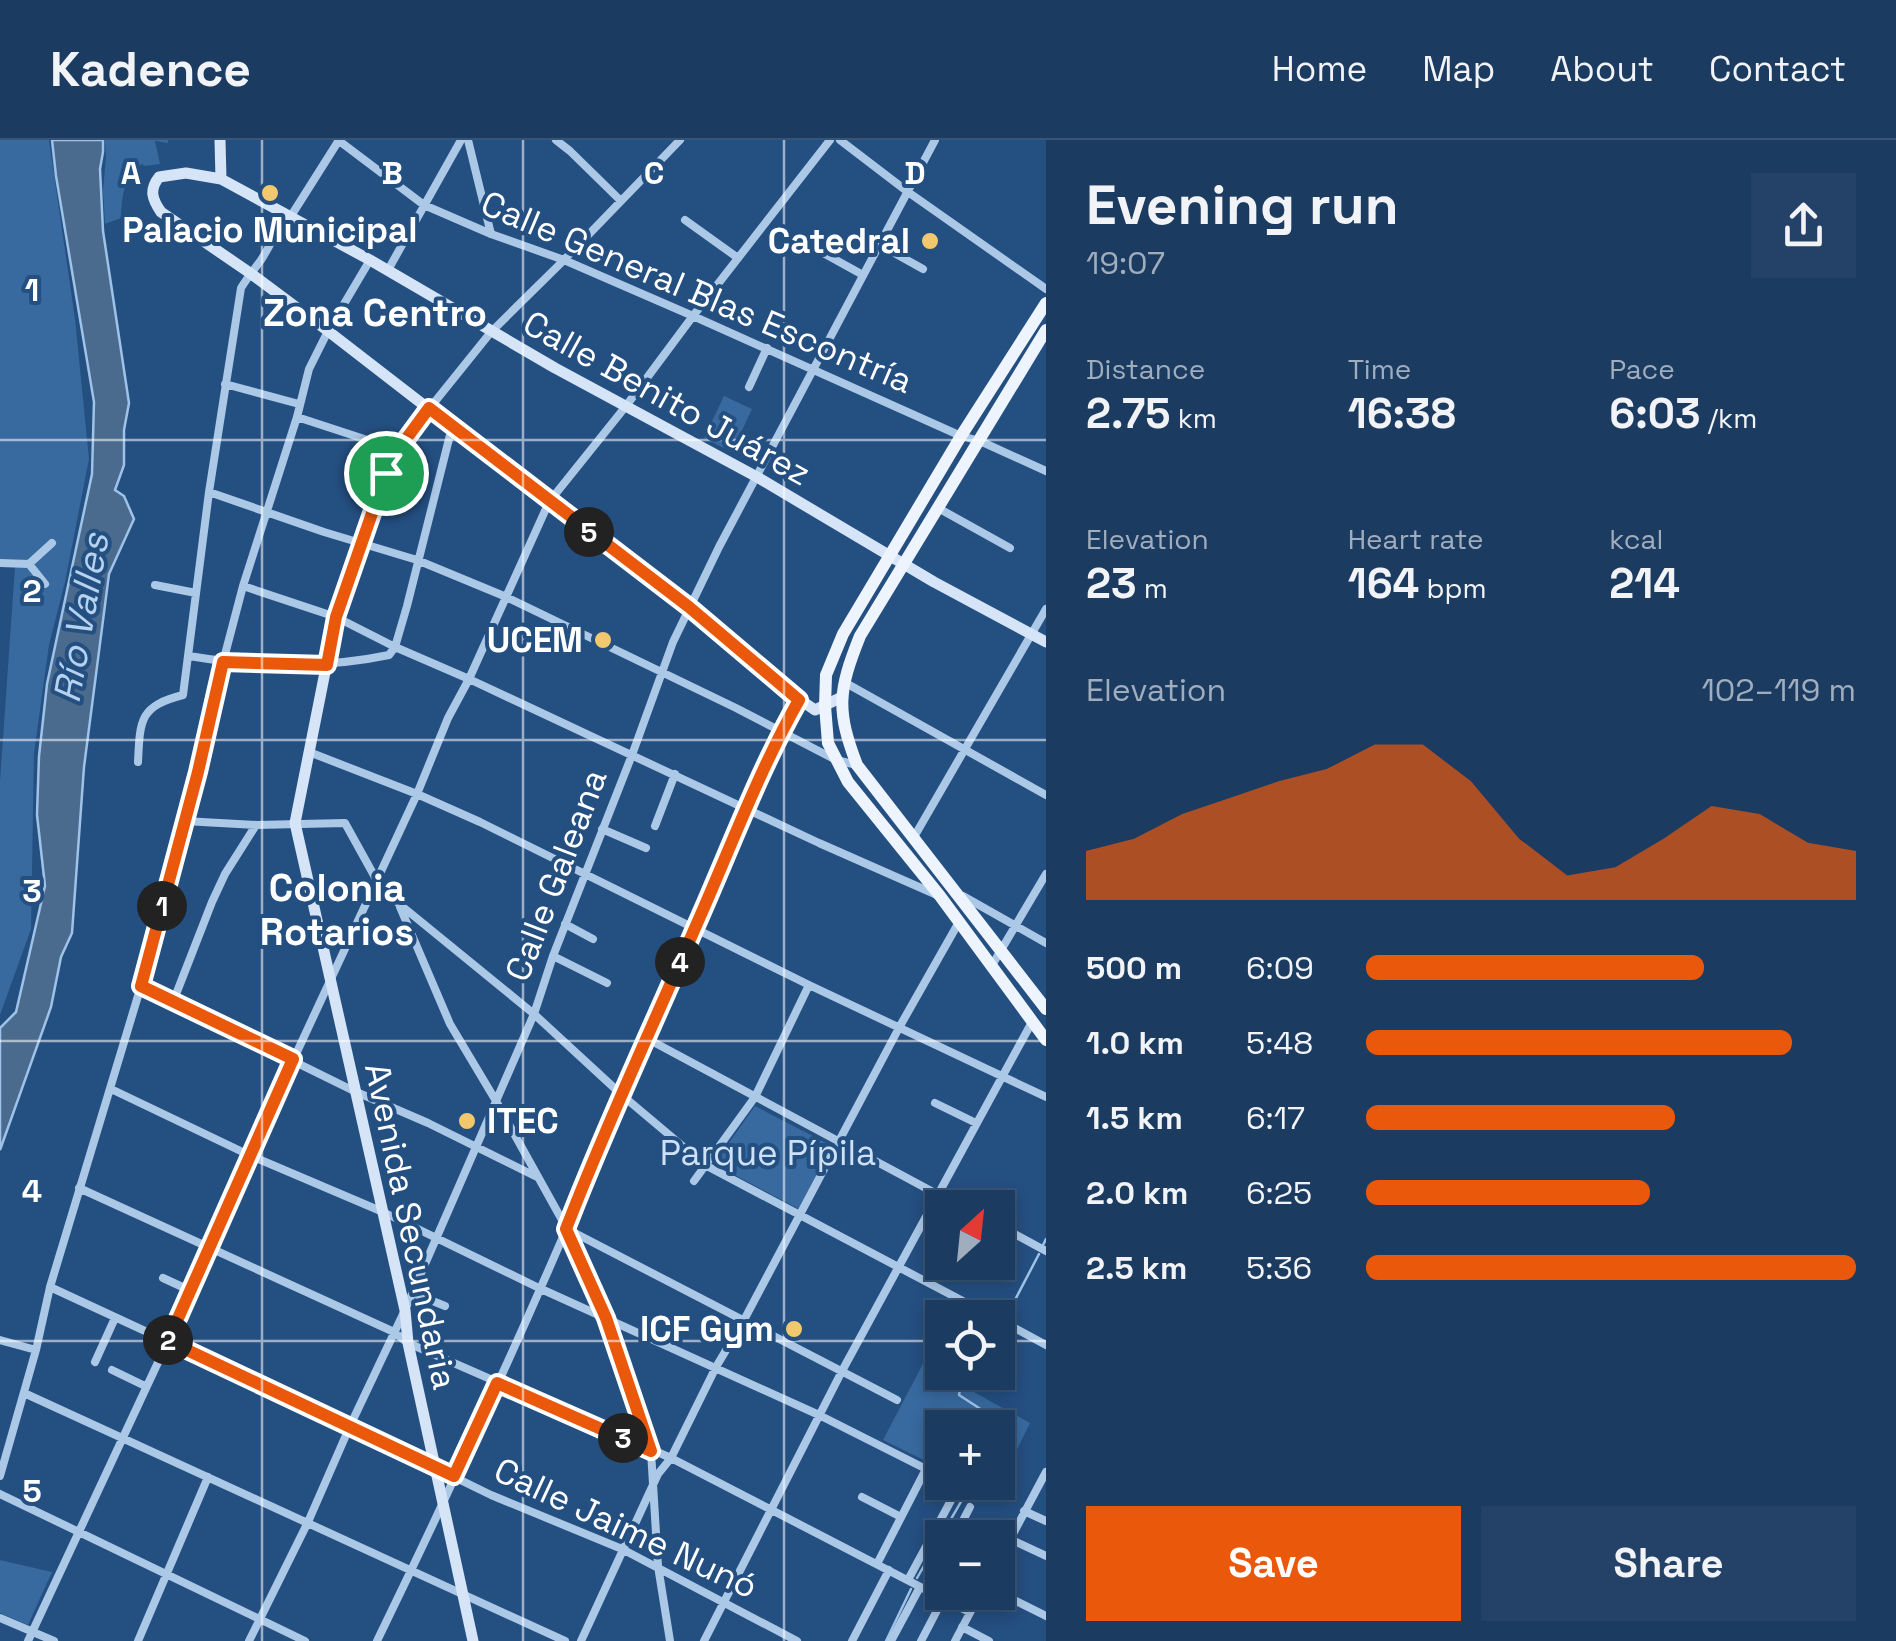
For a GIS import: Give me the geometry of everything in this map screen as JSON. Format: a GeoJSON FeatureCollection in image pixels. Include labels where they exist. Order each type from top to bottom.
{"type":"FeatureCollection","features":[{"type":"Feature","properties":{"kind":"main road"},"geometry":{"type":"LineString","coordinates":[[1046,302],[852,618],[826,675],[825,706],[828,743],[848,782],[940,896],[1046,1040]]}},
{"type":"Feature","properties":{"kind":"main road"},"geometry":{"type":"LineString","coordinates":[[1046,330],[860,636],[841,709],[857,764],[1046,1010]]}},
{"type":"Feature","properties":{"kind":"main road"},"geometry":{"type":"LineString","coordinates":[[907,883],[926,854]]}},
{"type":"Feature","properties":{"kind":"street"},"geometry":{"type":"LineString","coordinates":[[220,140],[221,179]]}},
{"type":"Feature","properties":{"kind":"street"},"geometry":{"type":"LineString","coordinates":[[138,762],[140,726],[151,706],[184,694],[209,492],[241,288],[338,140]]}},
{"type":"Feature","properties":{"kind":"street","name":"Calle General Blas Escontría"},"geometry":{"type":"LineString","coordinates":[[338,140],[424,204],[564,260],[1046,471]]}},
{"type":"Feature","properties":{"kind":"street"},"geometry":{"type":"LineString","coordinates":[[388,270],[465,140]]}},
{"type":"Feature","properties":{"kind":"street"},"geometry":{"type":"LineString","coordinates":[[465,140],[491,234]]}},
{"type":"Feature","properties":{"kind":"street"},"geometry":{"type":"LineString","coordinates":[[556,140],[621,201]]}},
{"type":"Feature","properties":{"kind":"street"},"geometry":{"type":"LineString","coordinates":[[295,823],[336,617],[386,473],[398,450],[490,332],[680,140]]}},
{"type":"Feature","properties":{"kind":"street"},"geometry":{"type":"LineString","coordinates":[[30,1636],[548,502],[830,140]]}},
{"type":"Feature","properties":{"kind":"street"},"geometry":{"type":"LineString","coordinates":[[840,140],[1046,289]]}},
{"type":"Feature","properties":{"kind":"street","name":"Calle Galeana"},"geometry":{"type":"LineString","coordinates":[[250,1641],[438,1238],[534,1014],[660,674],[689,607],[935,140]]}},
{"type":"Feature","properties":{"kind":"street","name":"Calle Benito Juárez"},"geometry":{"type":"LineString","coordinates":[[250,272],[161,212],[152,199],[153,185],[159,177],[186,173],[221,179],[1046,642]]}},
{"type":"Feature","properties":{"kind":"street"},"geometry":{"type":"LineString","coordinates":[[685,220],[738,258]]}},
{"type":"Feature","properties":{"kind":"street"},"geometry":{"type":"LineString","coordinates":[[798,238],[863,274]]}},
{"type":"Feature","properties":{"kind":"street"},"geometry":{"type":"LineString","coordinates":[[880,245],[922,269]]}},
{"type":"Feature","properties":{"kind":"street"},"geometry":{"type":"LineString","coordinates":[[0,1476],[50,1287],[141,986],[243,586],[309,370],[370,260]]}},
{"type":"Feature","properties":{"kind":"street"},"geometry":{"type":"LineString","coordinates":[[250,272],[689,607],[799,700],[815,710],[843,690],[965,748],[1046,795]]}},
{"type":"Feature","properties":{"kind":"street"},"geometry":{"type":"LineString","coordinates":[[750,387],[768,348]]}},
{"type":"Feature","properties":{"kind":"street"},"geometry":{"type":"LineString","coordinates":[[225,384],[299,404]]}},
{"type":"Feature","properties":{"kind":"street"},"geometry":{"type":"LineString","coordinates":[[297,417],[398,450]]}},
{"type":"Feature","properties":{"kind":"street"},"geometry":{"type":"LineString","coordinates":[[188,656],[223,662],[327,665],[390,656],[452,427]]}},
{"type":"Feature","properties":{"kind":"street"},"geometry":{"type":"LineString","coordinates":[[209,492],[417,560],[504,596],[836,760],[857,764]]}},
{"type":"Feature","properties":{"kind":"street"},"geometry":{"type":"LineString","coordinates":[[938,508],[1010,548]]}},
{"type":"Feature","properties":{"kind":"street"},"geometry":{"type":"LineString","coordinates":[[0,563],[28,564],[52,543]]}},
{"type":"Feature","properties":{"kind":"street"},"geometry":{"type":"LineString","coordinates":[[28,564],[44,584]]}},
{"type":"Feature","properties":{"kind":"street"},"geometry":{"type":"LineString","coordinates":[[155,584],[196,593]]}},
{"type":"Feature","properties":{"kind":"street"},"geometry":{"type":"LineString","coordinates":[[243,586],[336,617],[940,896]]}},
{"type":"Feature","properties":{"kind":"street"},"geometry":{"type":"LineString","coordinates":[[914,837],[1046,609]]}},
{"type":"Feature","properties":{"kind":"street"},"geometry":{"type":"LineString","coordinates":[[376,1641],[444,1502],[781,731],[799,700]]}},
{"type":"Feature","properties":{"kind":"street"},"geometry":{"type":"LineString","coordinates":[[309,752],[417,794],[1046,1096]]}},
{"type":"Feature","properties":{"kind":"street"},"geometry":{"type":"LineString","coordinates":[[656,826],[675,774]]}},
{"type":"Feature","properties":{"kind":"street"},"geometry":{"type":"LineString","coordinates":[[184,821],[345,823],[376,879],[398,903],[534,1014],[705,1166],[962,1300]]}},
{"type":"Feature","properties":{"kind":"street","name":"Avenida Secundaria"},"geometry":{"type":"LineString","coordinates":[[295,823],[405,1310],[408,1343],[473,1641]]}},
{"type":"Feature","properties":{"kind":"street"},"geometry":{"type":"LineString","coordinates":[[173,1002],[219,888],[256,824]]}},
{"type":"Feature","properties":{"kind":"street"},"geometry":{"type":"LineString","coordinates":[[602,829],[646,848]]}},
{"type":"Feature","properties":{"kind":"street"},"geometry":{"type":"LineString","coordinates":[[991,968],[1046,874]]}},
{"type":"Feature","properties":{"kind":"street"},"geometry":{"type":"LineString","coordinates":[[955,891],[1046,944]]}},
{"type":"Feature","properties":{"kind":"street"},"geometry":{"type":"LineString","coordinates":[[398,903],[450,1024],[566,1229],[606,1318],[651,1451],[658,1566],[670,1641]]}},
{"type":"Feature","properties":{"kind":"street"},"geometry":{"type":"LineString","coordinates":[[581,1641],[658,1474],[671,1458],[958,922]]}},
{"type":"Feature","properties":{"kind":"street"},"geometry":{"type":"LineString","coordinates":[[566,924],[593,939]]}},
{"type":"Feature","properties":{"kind":"street"},"geometry":{"type":"LineString","coordinates":[[553,956],[607,983]]}},
{"type":"Feature","properties":{"kind":"street"},"geometry":{"type":"LineString","coordinates":[[694,1181],[755,1097],[809,985]]}},
{"type":"Feature","properties":{"kind":"street"},"geometry":{"type":"LineString","coordinates":[[141,986],[537,1177]]}},
{"type":"Feature","properties":{"kind":"street"},"geometry":{"type":"LineString","coordinates":[[940,1190],[1032,1022]]}},
{"type":"Feature","properties":{"kind":"street"},"geometry":{"type":"LineString","coordinates":[[646,1038],[931,1190]]}},
{"type":"Feature","properties":{"kind":"street"},"geometry":{"type":"LineString","coordinates":[[111,1090],[249,1156],[383,1212],[925,1468]]}},
{"type":"Feature","properties":{"kind":"street"},"geometry":{"type":"LineString","coordinates":[[935,1103],[976,1123]]}},
{"type":"Feature","properties":{"kind":"street"},"geometry":{"type":"LineString","coordinates":[[79,1188],[394,1332],[408,1343],[671,1458],[923,1589]]}},
{"type":"Feature","properties":{"kind":"street"},"geometry":{"type":"LineString","coordinates":[[704,1641],[842,1371],[925,1219]]}},
{"type":"Feature","properties":{"kind":"street"},"geometry":{"type":"LineString","coordinates":[[566,1229],[897,1400]]}},
{"type":"Feature","properties":{"kind":"street"},"geometry":{"type":"LineString","coordinates":[[1015,1234],[1046,1251]]}},
{"type":"Feature","properties":{"kind":"street"},"geometry":{"type":"LineString","coordinates":[[163,1278],[189,1290]]}},
{"type":"Feature","properties":{"kind":"street","name":"Calle Jaime Nunó"},"geometry":{"type":"LineString","coordinates":[[50,1287],[491,1496],[658,1566],[792,1640]]}},
{"type":"Feature","properties":{"kind":"street"},"geometry":{"type":"LineString","coordinates":[[413,1293],[446,1306]]}},
{"type":"Feature","properties":{"kind":"street"},"geometry":{"type":"LineString","coordinates":[[95,1362],[115,1318]]}},
{"type":"Feature","properties":{"kind":"street"},"geometry":{"type":"LineString","coordinates":[[1015,1329],[1046,1345]]}},
{"type":"Feature","properties":{"kind":"street"},"geometry":{"type":"LineString","coordinates":[[0,1340],[36,1350]]}},
{"type":"Feature","properties":{"kind":"street"},"geometry":{"type":"LineString","coordinates":[[112,1370],[145,1386]]}},
{"type":"Feature","properties":{"kind":"street"},"geometry":{"type":"LineString","coordinates":[[24,1393],[565,1641]]}},
{"type":"Feature","properties":{"kind":"street"},"geometry":{"type":"LineString","coordinates":[[878,1564],[925,1470]]}},
{"type":"Feature","properties":{"kind":"street"},"geometry":{"type":"LineString","coordinates":[[1015,1529],[1046,1472]]}},
{"type":"Feature","properties":{"kind":"street"},"geometry":{"type":"LineString","coordinates":[[138,1641],[208,1477]]}},
{"type":"Feature","properties":{"kind":"street"},"geometry":{"type":"LineString","coordinates":[[0,1494],[305,1641]]}},
{"type":"Feature","properties":{"kind":"street"},"geometry":{"type":"LineString","coordinates":[[862,1497],[901,1518]]}},
{"type":"Feature","properties":{"kind":"street"},"geometry":{"type":"LineString","coordinates":[[908,1580],[952,1500]]}},
{"type":"Feature","properties":{"kind":"street"},"geometry":{"type":"LineString","coordinates":[[963,1520],[970,1507]]}},
{"type":"Feature","properties":{"kind":"street"},"geometry":{"type":"LineString","coordinates":[[1024,1510],[1046,1520]]}},
{"type":"Feature","properties":{"kind":"street"},"geometry":{"type":"LineString","coordinates":[[1015,1541],[1046,1556]]}},
{"type":"Feature","properties":{"kind":"street"},"geometry":{"type":"LineString","coordinates":[[852,1641],[888,1570]]}},
{"type":"Feature","properties":{"kind":"street"},"geometry":{"type":"LineString","coordinates":[[890,1641],[925,1586]]}},
{"type":"Feature","properties":{"kind":"street"},"geometry":{"type":"LineString","coordinates":[[1015,1600],[1046,1616]]}},
{"type":"Feature","properties":{"kind":"street"},"geometry":{"type":"LineString","coordinates":[[921,1641],[936,1610]]}},
{"type":"Feature","properties":{"kind":"street"},"geometry":{"type":"LineString","coordinates":[[955,1641],[969,1612],[965,1610]]}},
{"type":"Feature","properties":{"kind":"street"},"geometry":{"type":"LineString","coordinates":[[0,1618],[30,1636],[54,1641]]}},
{"type":"Feature","properties":{"kind":"street"},"geometry":{"type":"LineString","coordinates":[[962,1626],[989,1641]]}},
{"type":"Feature","properties":{"kind":"green space"},"geometry":{"type":"Polygon","coordinates":[[[0,140],[49,140],[75,319],[89,459],[49,645],[34,753],[31,929],[0,1015],[0,781],[15,567],[0,566],[0,140]]]}},
{"type":"Feature","properties":{"kind":"green space"},"geometry":{"type":"Polygon","coordinates":[[[105,140],[168,140],[168,143],[155,141],[160,164],[142,164],[136,170],[125,188],[121,218],[105,224],[103,190],[105,140]]]}},
{"type":"Feature","properties":{"kind":"green space"},"geometry":{"type":"Polygon","coordinates":[[[724,396],[752,409],[732,452],[704,438],[724,396]]]}},
{"type":"Feature","properties":{"kind":"green space","name":"Parque Pípila"},"geometry":{"type":"Polygon","coordinates":[[[755,1106],[832,1146],[799,1209],[714,1164],[755,1106]]]}},
{"type":"Feature","properties":{"kind":"green space"},"geometry":{"type":"Polygon","coordinates":[[[925,1360],[925,1390],[972,1390],[1006,1410],[925,1410],[925,1461],[883,1440],[925,1360]]]}},
{"type":"Feature","properties":{"kind":"green space"},"geometry":{"type":"Polygon","coordinates":[[[1015,1415],[1030,1423],[1015,1453],[1015,1415]]]}},
{"type":"Feature","properties":{"kind":"green space"},"geometry":{"type":"Polygon","coordinates":[[[0,1560],[52,1572],[28,1625],[0,1613],[0,1560]]]}},
{"type":"Feature","properties":{"kind":"water","name":"Río Valles"},"geometry":{"type":"Polygon","coordinates":[[[52,140],[103,140],[103,231],[129,403],[124,465],[115,490],[124,496],[134,519],[109,574],[84,767],[72,933],[61,957],[51,1007],[0,1150],[0,1028],[16,1012],[45,886],[37,815],[47,684],[92,474],[94,402],[52,140]]]}},
{"type":"Feature","properties":{"kind":"waterway"},"geometry":{"type":"LineString","coordinates":[[1043,1245],[1046,1239]]}},
{"type":"Feature","properties":{"kind":"waterway"},"geometry":{"type":"LineString","coordinates":[[1015,1300],[1039,1254]]}},
{"type":"Feature","properties":{"kind":"waterway"},"geometry":{"type":"LineString","coordinates":[[960,1390],[959,1395],[982,1410]]}},
{"type":"Feature","properties":{"kind":"waterway"},"geometry":{"type":"LineString","coordinates":[[917,1578],[962,1500]]}},
{"type":"Feature","properties":{"kind":"waterway"},"geometry":{"type":"LineString","coordinates":[[886,1641],[911,1589]]}},
{"type":"Feature","properties":{"kind":"place","name":"Palacio Municipal"},"geometry":{"type":"Point","coordinates":[270,193]}},
{"type":"Feature","properties":{"kind":"place","name":"Catedral"},"geometry":{"type":"Point","coordinates":[930,241]}},
{"type":"Feature","properties":{"kind":"place","name":"UCEM"},"geometry":{"type":"Point","coordinates":[603,640]}},
{"type":"Feature","properties":{"kind":"place","name":"ITEC"},"geometry":{"type":"Point","coordinates":[467,1121]}},
{"type":"Feature","properties":{"kind":"place","name":"ICF Gym"},"geometry":{"type":"Point","coordinates":[794,1329]}},
{"type":"Feature","properties":{"kind":"district","name":"Zona Centro"},"geometry":{"type":"Point","coordinates":[375,313]}},
{"type":"Feature","properties":{"kind":"district","name":"Colonia Rotarios"},"geometry":{"type":"Point","coordinates":[337,910]}},
{"type":"Feature","properties":{"kind":"route"},"geometry":{"type":"LineString","coordinates":[[429,408],[689,607],[799,700],[747,808],[566,1229],[606,1318],[651,1451],[497,1383],[454,1476],[168,1341],[293,1059],[141,986],[223,662],[327,665],[336,617],[386,473],[429,408]]}}]}
